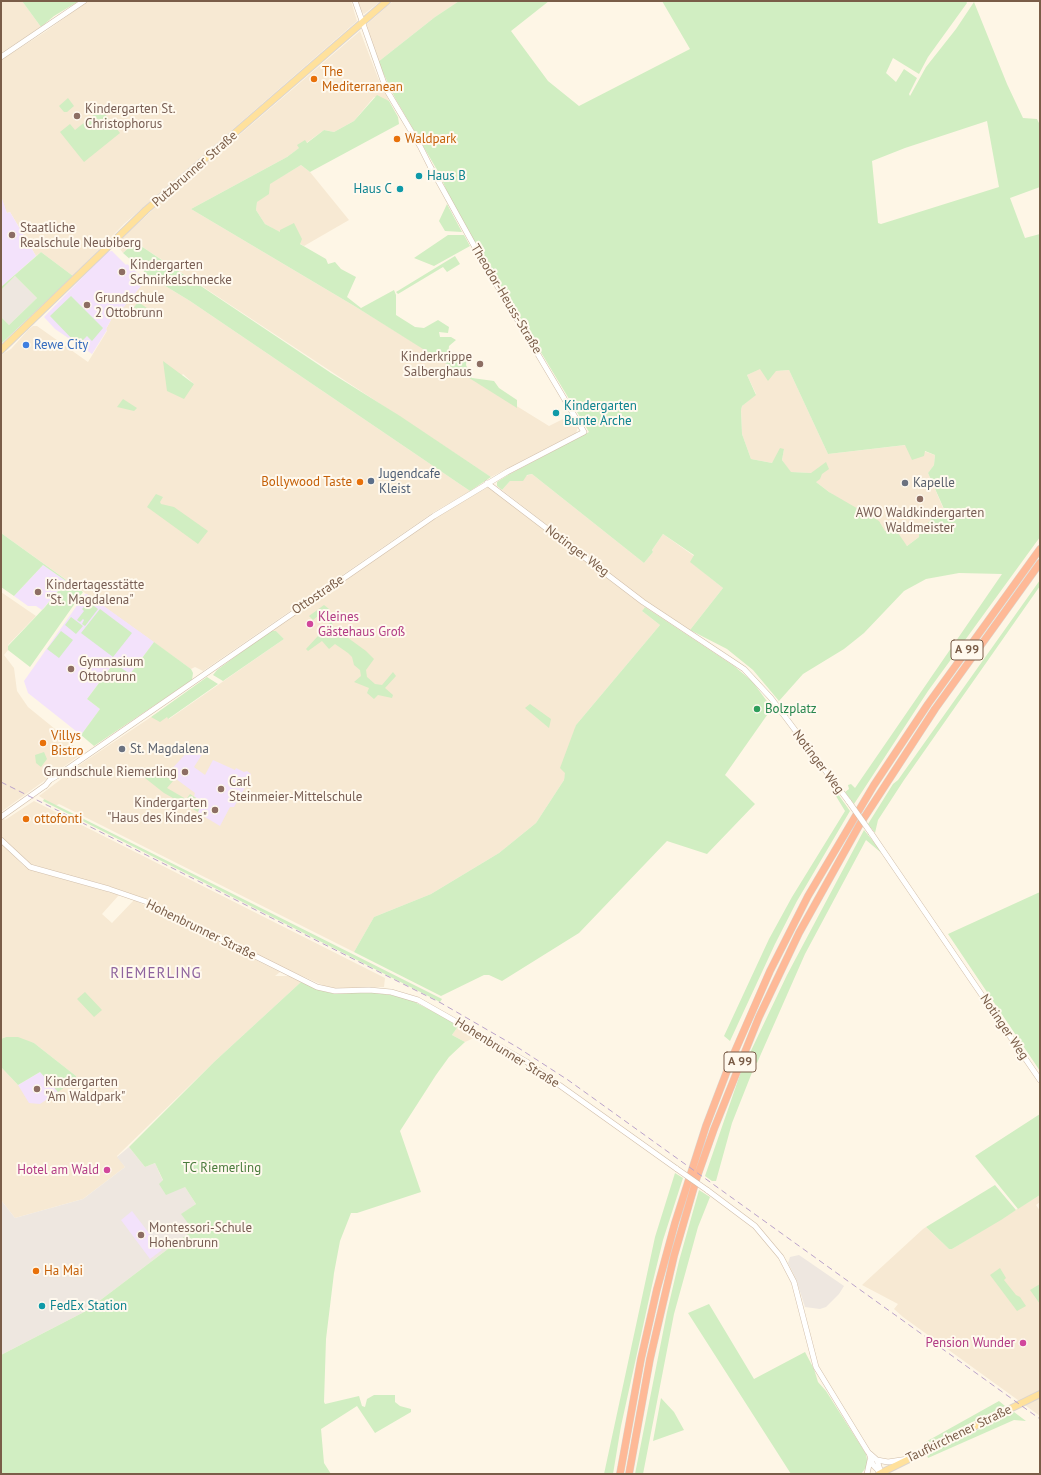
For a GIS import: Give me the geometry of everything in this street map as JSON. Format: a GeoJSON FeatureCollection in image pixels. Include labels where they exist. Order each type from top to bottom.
{"type":"FeatureCollection","features":[{"type":"Feature","properties":{"kind":"highway","name":"A 99"},"geometry":{"type":"LineString","coordinates":[[620,1474],[641,1359],[657,1289],[675,1223],[706,1126],[732,1058],[770,971],[808,896],[874,785],[928,704],[1040,549]]}},
{"type":"Feature","properties":{"kind":"highway","name":"A 99"},"geometry":{"type":"LineString","coordinates":[[629,1474],[650,1359],[676,1250],[697,1177],[714,1129],[759,1017],[799,933],[860,824],[935,709],[1040,563]]}},
{"type":"Feature","properties":{"kind":"highway"},"geometry":{"type":"LineString","coordinates":[[1025,584],[1040,572]]}},
{"type":"Feature","properties":{"kind":"main road","name":"Putzbrunner Straße"},"geometry":{"type":"LineString","coordinates":[[1,350],[146,210],[387,1]]}},
{"type":"Feature","properties":{"kind":"main road","name":"Taufkirchener Straße"},"geometry":{"type":"LineString","coordinates":[[880,1474],[1040,1394]]}},
{"type":"Feature","properties":{"kind":"street"},"geometry":{"type":"LineString","coordinates":[[1,57],[84,1]]}},
{"type":"Feature","properties":{"kind":"street","name":"Theodor-Heuss-Straße"},"geometry":{"type":"LineString","coordinates":[[355,1],[386,89],[482,260],[584,432]]}},
{"type":"Feature","properties":{"kind":"street","name":"Ottostraße"},"geometry":{"type":"LineString","coordinates":[[1,817],[58,778],[60,774],[429,519],[488,483],[584,432]]}},
{"type":"Feature","properties":{"kind":"street","name":"Notinger Weg"},"geometry":{"type":"LineString","coordinates":[[488,483],[643,602],[744,669],[771,698],[871,833],[1040,1080]]}},
{"type":"Feature","properties":{"kind":"street","name":"Hohenbrunner Straße"},"geometry":{"type":"LineString","coordinates":[[1,840],[30,867],[109,889],[147,902],[317,987],[335,991],[369,990],[391,992],[418,1000],[527,1062],[677,1168],[755,1226],[781,1257],[794,1282],[816,1367],[880,1474]]}},
{"type":"Feature","properties":{"kind":"street","name":"Hohenbrunner Straße"},"geometry":{"type":"LineString","coordinates":[[868,1452],[877,1460]]}},
{"type":"Feature","properties":{"kind":"street"},"geometry":{"type":"LineString","coordinates":[[880,1474],[877,1460],[888,1462],[911,1458]]}},
{"type":"Feature","properties":{"kind":"street","name":"Hohenbrunner Straße"},"geometry":{"type":"LineString","coordinates":[[867,1474],[870,1459]]}},
{"type":"Feature","properties":{"kind":"shaded area"},"geometry":{"type":"Polygon","coordinates":[[[1,1],[22,1],[41,27],[1,53],[1,1]]]}},
{"type":"Feature","properties":{"kind":"shaded area"},"geometry":{"type":"Polygon","coordinates":[[[88,1],[351,1],[357,21],[124,224],[73,276],[41,252],[36,256],[10,212],[7,213],[5,209],[1,196],[1,60],[45,32],[88,1]]]}},
{"type":"Feature","properties":{"kind":"shaded area"},"geometry":{"type":"Polygon","coordinates":[[[357,1],[381,1],[364,14],[359,9],[357,1]]]}},
{"type":"Feature","properties":{"kind":"shaded area"},"geometry":{"type":"Polygon","coordinates":[[[393,1],[459,1],[435,17],[378,62],[366,25],[393,1]]]}},
{"type":"Feature","properties":{"kind":"shaded area"},"geometry":{"type":"Polygon","coordinates":[[[360,31],[378,78],[389,101],[374,97],[354,121],[334,132],[324,130],[287,157],[191,209],[356,307],[549,426],[571,415],[578,427],[576,433],[491,477],[135,242],[123,253],[118,246],[119,241],[158,205],[360,31]]]}},
{"type":"Feature","properties":{"kind":"shaded area"},"geometry":{"type":"Polygon","coordinates":[[[301,165],[310,172],[349,220],[304,246],[265,224],[256,210],[257,202],[269,184],[301,165]]]}},
{"type":"Feature","properties":{"kind":"shaded area","name":"Staatliche Realschule Neubiberg"},"geometry":{"type":"Polygon","coordinates":[[[1,196],[7,213],[10,212],[36,256],[1,287],[1,196]]]}},
{"type":"Feature","properties":{"kind":"shaded area","name":"Grundschule 2 Ottobrunn"},"geometry":{"type":"Polygon","coordinates":[[[112,251],[126,265],[127,264],[146,280],[122,309],[113,318],[110,318],[111,320],[106,329],[107,330],[92,354],[55,329],[44,317],[107,252],[112,251]]]}},
{"type":"Feature","properties":{"kind":"shaded area"},"geometry":{"type":"Polygon","coordinates":[[[15,276],[37,298],[9,325],[1,317],[1,290],[15,276]]]}},
{"type":"Feature","properties":{"kind":"shaded area"},"geometry":{"type":"Polygon","coordinates":[[[149,276],[190,301],[470,491],[434,512],[203,671],[195,667],[191,669],[1,533],[1,355],[11,349],[28,330],[33,326],[37,326],[88,362],[107,331],[106,329],[111,320],[110,318],[113,318],[149,276]],[[183,374],[167,391],[194,384],[183,374]]]}},
{"type":"Feature","properties":{"kind":"shaded area"},"geometry":{"type":"Polygon","coordinates":[[[760,368],[776,371],[789,370],[828,454],[906,445],[935,455],[934,465],[928,473],[944,510],[934,512],[930,521],[919,530],[919,537],[907,546],[900,539],[885,531],[829,492],[816,482],[811,473],[790,472],[782,460],[784,449],[772,463],[751,459],[742,434],[741,410],[742,406],[756,394],[747,375],[760,368]]]}},
{"type":"Feature","properties":{"kind":"shaded area"},"geometry":{"type":"Polygon","coordinates":[[[532,474],[644,563],[653,552],[652,550],[663,534],[694,556],[691,562],[723,588],[690,630],[645,601],[502,490],[510,481],[532,474]]]}},
{"type":"Feature","properties":{"kind":"shaded area"},"geometry":{"type":"Polygon","coordinates":[[[488,487],[645,607],[642,611],[660,625],[576,725],[564,780],[536,823],[499,853],[431,894],[374,917],[354,952],[59,804],[55,806],[39,796],[81,764],[151,717],[167,717],[169,719],[284,639],[276,631],[270,631],[432,520],[488,487]]]}},
{"type":"Feature","properties":{"kind":"shaded area","name":"Kindertagesstätte \"St. Magdalena\""},"geometry":{"type":"Polygon","coordinates":[[[43,565],[66,581],[42,610],[36,606],[28,606],[14,596],[43,565]]]}},
{"type":"Feature","properties":{"kind":"shaded area"},"geometry":{"type":"Polygon","coordinates":[[[1,592],[36,616],[8,645],[8,650],[4,655],[14,668],[17,691],[28,707],[71,742],[80,755],[1,812],[1,592]]]}},
{"type":"Feature","properties":{"kind":"shaded area","name":"Gymnasium Ottobrunn"},"geometry":{"type":"Polygon","coordinates":[[[85,594],[154,642],[130,674],[113,664],[87,699],[100,709],[81,735],[28,693],[24,681],[85,594]]]}},
{"type":"Feature","properties":{"kind":"shaded area"},"geometry":{"type":"Polygon","coordinates":[[[191,748],[203,753],[194,767],[205,775],[213,760],[235,770],[236,768],[244,772],[247,771],[251,774],[251,777],[234,807],[230,807],[220,826],[198,812],[202,802],[194,796],[195,793],[168,773],[191,748]]]}},
{"type":"Feature","properties":{"kind":"shaded area"},"geometry":{"type":"Polygon","coordinates":[[[34,801],[385,978],[384,987],[340,989],[327,987],[286,969],[149,900],[99,883],[72,877],[31,864],[1,837],[1,820],[3,818],[5,820],[34,801]]]}},
{"type":"Feature","properties":{"kind":"shaded area"},"geometry":{"type":"Polygon","coordinates":[[[1,843],[24,866],[31,870],[119,895],[102,914],[112,923],[134,900],[280,972],[275,976],[290,976],[301,982],[214,1062],[117,1156],[125,1167],[83,1199],[15,1218],[1,1200],[1,1067],[18,1085],[76,1079],[76,1076],[34,1043],[6,1037],[1,1039],[1,843]]]}},
{"type":"Feature","properties":{"kind":"shaded area"},"geometry":{"type":"Polygon","coordinates":[[[459,1025],[478,1036],[465,1042],[452,1035],[459,1025]]]}},
{"type":"Feature","properties":{"kind":"shaded area","name":"Kindergarten \"Am Waldpark\""},"geometry":{"type":"Polygon","coordinates":[[[40,1072],[58,1092],[40,1104],[29,1103],[18,1085],[40,1072]]]}},
{"type":"Feature","properties":{"kind":"shaded area"},"geometry":{"type":"Polygon","coordinates":[[[129,1147],[145,1167],[155,1163],[163,1181],[185,1187],[196,1204],[182,1214],[193,1230],[86,1311],[1,1355],[1,1200],[15,1218],[83,1199],[125,1167],[117,1157],[129,1147]]]}},
{"type":"Feature","properties":{"kind":"shaded area"},"geometry":{"type":"Polygon","coordinates":[[[1040,1195],[1040,1202],[1036,1205],[1040,1211],[1040,1416],[903,1317],[894,1309],[898,1304],[862,1285],[926,1227],[949,1249],[952,1249],[1040,1195]]]}},
{"type":"Feature","properties":{"kind":"shaded area","name":"Montessori-Schule Hohenbrunn"},"geometry":{"type":"Polygon","coordinates":[[[132,1211],[162,1250],[150,1259],[121,1220],[132,1211]]]}},
{"type":"Feature","properties":{"kind":"shaded area"},"geometry":{"type":"Polygon","coordinates":[[[799,1255],[844,1286],[839,1294],[826,1307],[820,1309],[805,1307],[796,1279],[788,1263],[790,1257],[799,1255]]]}},
{"type":"Feature","properties":{"kind":"green space"},"geometry":{"type":"Polygon","coordinates":[[[22,1],[79,1],[54,16],[41,27],[22,1]]]}},
{"type":"Feature","properties":{"kind":"green space"},"geometry":{"type":"Polygon","coordinates":[[[459,1],[549,1],[511,31],[548,81],[579,106],[690,49],[662,1],[966,1],[967,3],[928,57],[919,74],[893,58],[886,73],[896,82],[904,69],[917,78],[909,94],[910,96],[926,67],[956,29],[974,2],[1007,84],[1023,118],[1037,119],[1040,125],[1040,187],[1010,198],[1025,238],[1040,234],[1040,537],[928,691],[854,804],[845,792],[849,789],[848,785],[851,784],[855,788],[1002,574],[959,573],[926,579],[904,591],[864,633],[844,649],[803,674],[779,701],[753,670],[727,649],[690,630],[723,588],[690,562],[694,555],[663,534],[652,550],[653,552],[644,563],[532,474],[527,475],[523,481],[510,481],[502,490],[497,486],[497,482],[508,475],[589,432],[475,243],[448,194],[440,175],[395,98],[378,62],[435,17],[459,1]],[[987,121],[905,148],[872,161],[878,223],[881,224],[999,187],[987,121]],[[760,369],[747,375],[756,395],[742,406],[741,410],[742,434],[751,459],[772,463],[780,448],[784,449],[782,460],[791,472],[811,473],[826,462],[829,469],[822,474],[820,479],[816,482],[829,492],[879,521],[885,531],[898,533],[907,546],[919,537],[919,530],[930,521],[934,512],[938,509],[944,509],[928,473],[934,465],[935,455],[925,451],[924,456],[912,460],[905,445],[828,454],[789,370],[776,371],[768,381],[760,369]]]}},
{"type":"Feature","properties":{"kind":"green space"},"geometry":{"type":"Polygon","coordinates":[[[377,95],[389,101],[398,117],[399,124],[310,172],[301,165],[270,184],[269,194],[257,202],[256,210],[265,224],[280,232],[280,230],[294,223],[302,239],[300,244],[326,259],[328,264],[335,262],[341,269],[356,277],[347,297],[361,308],[394,290],[396,295],[396,315],[415,327],[424,328],[438,320],[449,327],[448,333],[439,332],[440,337],[451,337],[456,340],[449,346],[448,356],[459,358],[467,356],[466,365],[472,378],[494,381],[499,388],[517,400],[517,408],[356,307],[191,209],[287,157],[299,148],[297,145],[305,140],[307,143],[324,130],[334,132],[354,121],[377,95]]]}},
{"type":"Feature","properties":{"kind":"green space"},"geometry":{"type":"Polygon","coordinates":[[[68,98],[74,106],[67,112],[64,112],[59,106],[68,98]]]}},
{"type":"Feature","properties":{"kind":"green space"},"geometry":{"type":"Polygon","coordinates":[[[101,109],[120,133],[84,162],[60,132],[70,124],[75,130],[101,109]]]}},
{"type":"Feature","properties":{"kind":"green space"},"geometry":{"type":"Polygon","coordinates":[[[447,204],[462,232],[445,231],[439,221],[447,204]]]}},
{"type":"Feature","properties":{"kind":"green space"},"geometry":{"type":"Polygon","coordinates":[[[448,235],[464,235],[470,246],[434,266],[414,258],[448,235]]]}},
{"type":"Feature","properties":{"kind":"green space"},"geometry":{"type":"Polygon","coordinates":[[[135,242],[331,373],[400,416],[491,477],[470,491],[190,301],[149,276],[123,253],[135,242]]]}},
{"type":"Feature","properties":{"kind":"green space"},"geometry":{"type":"Polygon","coordinates":[[[41,252],[73,276],[1,344],[1,317],[9,325],[37,298],[15,276],[1,290],[1,287],[41,252]]]}},
{"type":"Feature","properties":{"kind":"green space"},"geometry":{"type":"Polygon","coordinates":[[[455,256],[460,264],[447,272],[443,267],[398,294],[396,292],[455,256]]]}},
{"type":"Feature","properties":{"kind":"green space"},"geometry":{"type":"Polygon","coordinates":[[[71,296],[103,328],[92,341],[87,336],[81,342],[78,339],[75,342],[50,316],[71,296]]]}},
{"type":"Feature","properties":{"kind":"green space"},"geometry":{"type":"Polygon","coordinates":[[[138,302],[153,312],[146,319],[132,310],[138,302]]]}},
{"type":"Feature","properties":{"kind":"green space"},"geometry":{"type":"Polygon","coordinates":[[[163,361],[194,384],[184,399],[167,391],[163,361]]]}},
{"type":"Feature","properties":{"kind":"green space"},"geometry":{"type":"Polygon","coordinates":[[[123,399],[137,408],[134,411],[117,407],[123,399]]]}},
{"type":"Feature","properties":{"kind":"green space"},"geometry":{"type":"Polygon","coordinates":[[[156,494],[163,497],[160,502],[161,504],[174,507],[208,531],[198,544],[147,507],[156,494]]]}},
{"type":"Feature","properties":{"kind":"green space"},"geometry":{"type":"Polygon","coordinates":[[[1,533],[83,592],[30,667],[8,650],[8,646],[45,607],[66,581],[43,565],[14,596],[1,587],[1,533]]]}},
{"type":"Feature","properties":{"kind":"green space"},"geometry":{"type":"Polygon","coordinates":[[[1040,580],[1040,586],[904,780],[878,820],[875,833],[868,824],[893,784],[898,780],[1040,580]]]}},
{"type":"Feature","properties":{"kind":"green space"},"geometry":{"type":"Polygon","coordinates":[[[90,603],[98,609],[85,626],[82,624],[83,619],[80,622],[77,620],[84,611],[82,609],[90,603]]]}},
{"type":"Feature","properties":{"kind":"green space"},"geometry":{"type":"Polygon","coordinates":[[[324,605],[329,609],[333,627],[366,651],[374,659],[366,670],[367,677],[375,684],[382,685],[393,672],[396,676],[385,688],[393,695],[392,698],[378,695],[374,699],[367,693],[369,688],[354,682],[361,676],[360,670],[354,665],[352,657],[335,644],[329,649],[322,641],[308,651],[306,649],[329,624],[324,611],[313,620],[309,616],[324,605]]]}},
{"type":"Feature","properties":{"kind":"green space"},"geometry":{"type":"Polygon","coordinates":[[[645,607],[734,666],[752,681],[772,708],[725,775],[755,804],[707,854],[667,841],[579,933],[502,981],[489,975],[484,975],[441,996],[354,952],[374,917],[431,894],[499,853],[536,823],[564,780],[565,773],[560,768],[576,725],[660,625],[642,611],[645,607]]]}},
{"type":"Feature","properties":{"kind":"green space"},"geometry":{"type":"Polygon","coordinates":[[[100,609],[132,633],[113,657],[81,633],[100,609]]]}},
{"type":"Feature","properties":{"kind":"green space"},"geometry":{"type":"Polygon","coordinates":[[[71,617],[83,626],[76,634],[65,625],[71,617]]]}},
{"type":"Feature","properties":{"kind":"green space"},"geometry":{"type":"Polygon","coordinates":[[[61,631],[73,640],[59,658],[47,649],[61,631]]]}},
{"type":"Feature","properties":{"kind":"green space"},"geometry":{"type":"Polygon","coordinates":[[[270,631],[276,631],[284,639],[223,681],[213,675],[217,670],[270,631]]]}},
{"type":"Feature","properties":{"kind":"green space"},"geometry":{"type":"Polygon","coordinates":[[[154,642],[191,669],[193,673],[192,680],[94,746],[81,735],[100,709],[87,699],[114,663],[130,674],[154,642]]]}},
{"type":"Feature","properties":{"kind":"green space"},"geometry":{"type":"Polygon","coordinates":[[[207,677],[218,684],[168,719],[167,717],[160,722],[151,717],[207,677]]]}},
{"type":"Feature","properties":{"kind":"green space"},"geometry":{"type":"Polygon","coordinates":[[[530,704],[551,719],[549,728],[525,708],[530,704]]]}},
{"type":"Feature","properties":{"kind":"green space"},"geometry":{"type":"Polygon","coordinates":[[[44,752],[47,759],[41,767],[36,763],[35,755],[44,752]]]}},
{"type":"Feature","properties":{"kind":"green space"},"geometry":{"type":"Polygon","coordinates":[[[153,767],[173,781],[167,788],[186,799],[185,801],[190,794],[202,802],[198,812],[164,793],[145,778],[153,767]]]}},
{"type":"Feature","properties":{"kind":"green space"},"geometry":{"type":"Polygon","coordinates":[[[833,787],[850,811],[797,901],[775,944],[730,1041],[724,1036],[769,939],[792,897],[845,811],[831,788],[833,787]]]}},
{"type":"Feature","properties":{"kind":"green space"},"geometry":{"type":"Polygon","coordinates":[[[44,799],[442,999],[440,1002],[43,801],[44,799]]]}},
{"type":"Feature","properties":{"kind":"green space"},"geometry":{"type":"Polygon","coordinates":[[[864,830],[885,856],[866,840],[805,954],[757,1063],[748,1057],[787,975],[864,830]]]}},
{"type":"Feature","properties":{"kind":"green space"},"geometry":{"type":"Polygon","coordinates":[[[1040,892],[1040,1071],[948,934],[1040,892]]]}},
{"type":"Feature","properties":{"kind":"green space","name":"TC Riemerling"},"geometry":{"type":"Polygon","coordinates":[[[301,982],[317,989],[335,994],[369,992],[405,997],[459,1025],[452,1035],[465,1042],[449,1057],[400,1131],[421,1192],[357,1213],[351,1213],[340,1241],[334,1273],[326,1339],[325,1404],[359,1396],[362,1406],[365,1407],[367,1399],[374,1395],[395,1395],[395,1402],[400,1406],[411,1409],[411,1412],[375,1433],[357,1406],[321,1429],[324,1463],[331,1474],[1,1474],[1,1355],[86,1311],[193,1230],[181,1214],[196,1204],[185,1187],[166,1195],[159,1184],[163,1180],[155,1163],[145,1167],[129,1147],[214,1062],[301,982]]]}},
{"type":"Feature","properties":{"kind":"green space"},"geometry":{"type":"Polygon","coordinates":[[[85,992],[102,1010],[94,1017],[77,999],[85,992]]]}},
{"type":"Feature","properties":{"kind":"green space"},"geometry":{"type":"Polygon","coordinates":[[[6,1037],[18,1037],[34,1043],[76,1076],[76,1079],[58,1092],[40,1072],[18,1085],[1,1067],[1,1039],[6,1037]]]}},
{"type":"Feature","properties":{"kind":"green space"},"geometry":{"type":"Polygon","coordinates":[[[745,1060],[753,1067],[753,1070],[732,1123],[716,1181],[712,1181],[705,1176],[745,1060]]]}},
{"type":"Feature","properties":{"kind":"green space"},"geometry":{"type":"Polygon","coordinates":[[[1040,1114],[1040,1195],[1018,1209],[975,1156],[1040,1114]]]}},
{"type":"Feature","properties":{"kind":"green space"},"geometry":{"type":"Polygon","coordinates":[[[675,1173],[683,1178],[663,1240],[653,1281],[621,1426],[613,1474],[604,1474],[655,1237],[675,1173]]]}},
{"type":"Feature","properties":{"kind":"green space"},"geometry":{"type":"Polygon","coordinates":[[[995,1185],[1016,1210],[1001,1220],[952,1249],[949,1249],[926,1227],[995,1185]]]}},
{"type":"Feature","properties":{"kind":"green space"},"geometry":{"type":"Polygon","coordinates":[[[699,1190],[710,1197],[698,1227],[674,1314],[643,1474],[635,1474],[667,1312],[679,1261],[699,1190]]]}},
{"type":"Feature","properties":{"kind":"green space"},"geometry":{"type":"Polygon","coordinates":[[[1000,1268],[1006,1278],[1004,1280],[1016,1295],[1020,1297],[1026,1306],[1017,1311],[990,1275],[1000,1268]]]}},
{"type":"Feature","properties":{"kind":"green space"},"geometry":{"type":"Polygon","coordinates":[[[1040,1284],[1040,1304],[1030,1290],[1040,1284]]]}},
{"type":"Feature","properties":{"kind":"green space"},"geometry":{"type":"Polygon","coordinates":[[[709,1304],[754,1379],[805,1352],[814,1369],[818,1382],[826,1391],[866,1454],[868,1465],[861,1474],[791,1474],[688,1313],[709,1304]]]}},
{"type":"Feature","properties":{"kind":"green space"},"geometry":{"type":"Polygon","coordinates":[[[661,1398],[674,1412],[684,1430],[653,1441],[661,1398]]]}},
{"type":"Feature","properties":{"kind":"green space"},"geometry":{"type":"Polygon","coordinates":[[[999,1401],[1005,1406],[932,1442],[922,1444],[999,1401]]]}},
{"type":"Feature","properties":{"kind":"green space"},"geometry":{"type":"Polygon","coordinates":[[[1014,1412],[1026,1421],[1014,1420],[928,1458],[927,1455],[1014,1412]]]}},
{"type":"Feature","properties":{"kind":"railway"},"geometry":{"type":"LineString","coordinates":[[1,782],[441,1003],[517,1047],[568,1080],[1040,1419]]}},
{"type":"Feature","properties":{"kind":"place","name":"The Mediterranean"},"geometry":{"type":"Point","coordinates":[314,79]}},
{"type":"Feature","properties":{"kind":"place","name":"Kindergarten St. Christophorus"},"geometry":{"type":"Point","coordinates":[77,116]}},
{"type":"Feature","properties":{"kind":"place","name":"Waldpark"},"geometry":{"type":"Point","coordinates":[397,139]}},
{"type":"Feature","properties":{"kind":"place","name":"Haus B"},"geometry":{"type":"Point","coordinates":[419,176]}},
{"type":"Feature","properties":{"kind":"place","name":"Haus C"},"geometry":{"type":"Point","coordinates":[400,189]}},
{"type":"Feature","properties":{"kind":"place","name":"Staatliche Realschule Neubiberg"},"geometry":{"type":"Point","coordinates":[12,235]}},
{"type":"Feature","properties":{"kind":"place","name":"Kindergarten Schnirkelschnecke"},"geometry":{"type":"Point","coordinates":[122,272]}},
{"type":"Feature","properties":{"kind":"place","name":"Grundschule 2 Ottobrunn"},"geometry":{"type":"Point","coordinates":[87,305]}},
{"type":"Feature","properties":{"kind":"place","name":"Rewe City"},"geometry":{"type":"Point","coordinates":[26,345]}},
{"type":"Feature","properties":{"kind":"place","name":"Kinderkrippe Salberghaus"},"geometry":{"type":"Point","coordinates":[480,364]}},
{"type":"Feature","properties":{"kind":"place","name":"Kindergarten Bunte Arche"},"geometry":{"type":"Point","coordinates":[556,413]}},
{"type":"Feature","properties":{"kind":"place","name":"Jugendcafe Kleist"},"geometry":{"type":"Point","coordinates":[371,481]}},
{"type":"Feature","properties":{"kind":"place","name":"Bollywood Taste"},"geometry":{"type":"Point","coordinates":[360,482]}},
{"type":"Feature","properties":{"kind":"place","name":"Kapelle"},"geometry":{"type":"Point","coordinates":[905,483]}},
{"type":"Feature","properties":{"kind":"place","name":"AWO Waldkindergarten Waldmeister"},"geometry":{"type":"Point","coordinates":[920,499]}},
{"type":"Feature","properties":{"kind":"place","name":"Kindertagesstätte \"St. Magdalena\""},"geometry":{"type":"Point","coordinates":[38,592]}},
{"type":"Feature","properties":{"kind":"place","name":"Kleines Gästehaus Groß"},"geometry":{"type":"Point","coordinates":[310,624]}},
{"type":"Feature","properties":{"kind":"place","name":"Gymnasium Ottobrunn"},"geometry":{"type":"Point","coordinates":[71,669]}},
{"type":"Feature","properties":{"kind":"place","name":"Bolzplatz"},"geometry":{"type":"Point","coordinates":[757,709]}},
{"type":"Feature","properties":{"kind":"place","name":"Villys Bistro"},"geometry":{"type":"Point","coordinates":[43,743]}},
{"type":"Feature","properties":{"kind":"place","name":"St. Magdalena"},"geometry":{"type":"Point","coordinates":[122,749]}},
{"type":"Feature","properties":{"kind":"place","name":"Grundschule Riemerling"},"geometry":{"type":"Point","coordinates":[185,772]}},
{"type":"Feature","properties":{"kind":"place","name":"Carl Steinmeier-Mittelschule"},"geometry":{"type":"Point","coordinates":[221,789]}},
{"type":"Feature","properties":{"kind":"place","name":"Kindergarten \"Haus des Kindes\""},"geometry":{"type":"Point","coordinates":[215,810]}},
{"type":"Feature","properties":{"kind":"place","name":"ottofonti"},"geometry":{"type":"Point","coordinates":[26,819]}},
{"type":"Feature","properties":{"kind":"place","name":"Kindergarten \"Am Waldpark\""},"geometry":{"type":"Point","coordinates":[37,1089]}},
{"type":"Feature","properties":{"kind":"place","name":"Hotel am Wald"},"geometry":{"type":"Point","coordinates":[107,1170]}},
{"type":"Feature","properties":{"kind":"place","name":"Montessori-Schule Hohenbrunn"},"geometry":{"type":"Point","coordinates":[141,1235]}},
{"type":"Feature","properties":{"kind":"place","name":"Ha Mai"},"geometry":{"type":"Point","coordinates":[36,1271]}},
{"type":"Feature","properties":{"kind":"place","name":"FedEx Station"},"geometry":{"type":"Point","coordinates":[42,1306]}},
{"type":"Feature","properties":{"kind":"place","name":"Pension Wunder"},"geometry":{"type":"Point","coordinates":[1023,1343]}},
{"type":"Feature","properties":{"kind":"district","name":"RIEMERLING"},"geometry":{"type":"Point","coordinates":[156,974]}}]}
